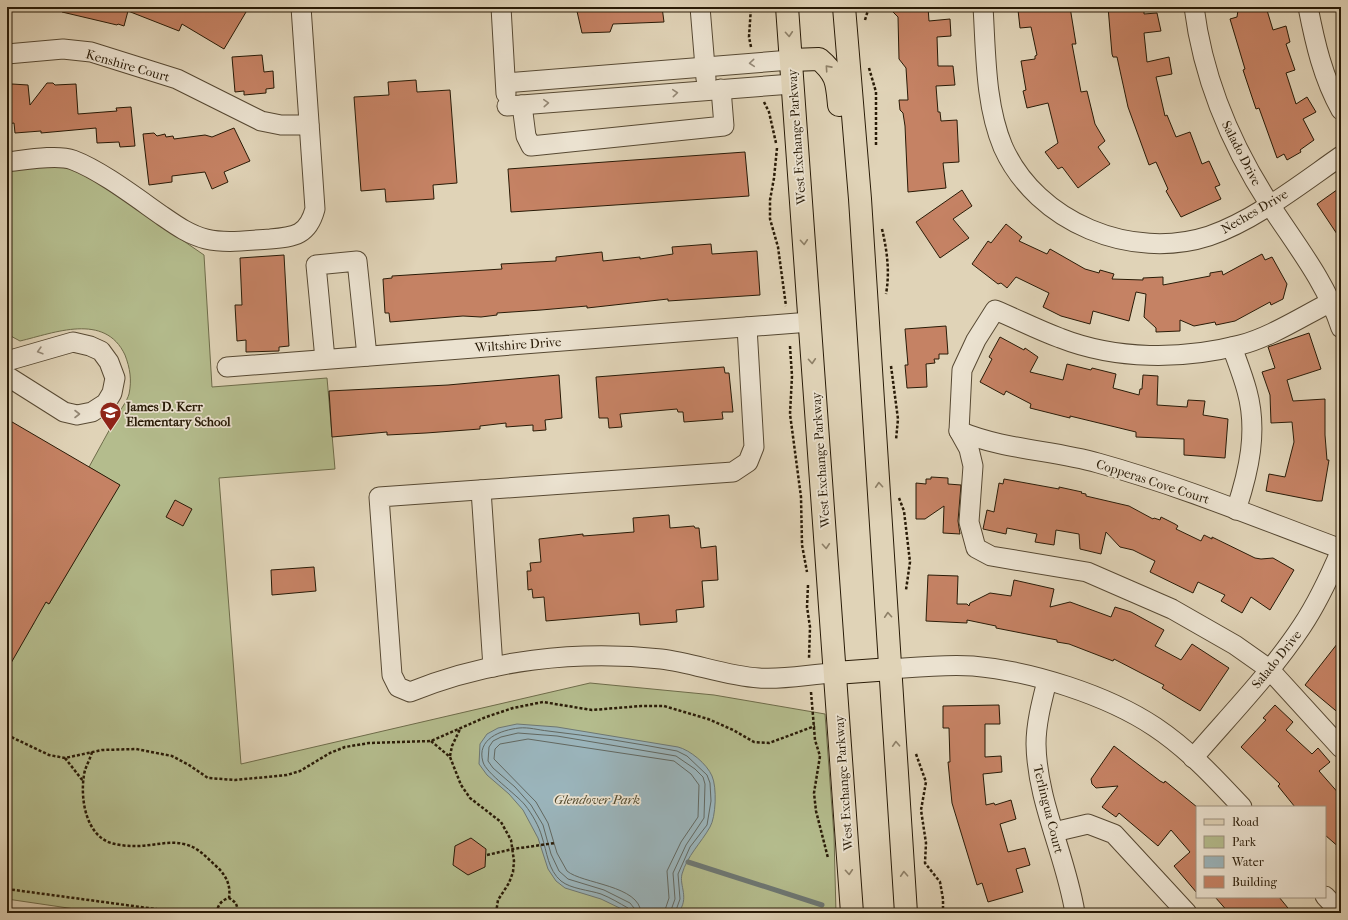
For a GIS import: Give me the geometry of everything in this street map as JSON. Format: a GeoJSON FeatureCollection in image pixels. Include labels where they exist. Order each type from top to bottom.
{"type":"FeatureCollection","features":[{"type":"Feature","properties":{"kind":"main road","name":"West Exchange Parkway"},"geometry":{"type":"LineString","coordinates":[[787,7],[852,913]]}},
{"type":"Feature","properties":{"kind":"main road"},"geometry":{"type":"LineString","coordinates":[[844,7],[863,242],[906,913]]}},
{"type":"Feature","properties":{"kind":"main road"},"geometry":{"type":"LineString","coordinates":[[791,60],[819,59],[831,69],[837,85],[849,202],[863,242]]}},
{"type":"Feature","properties":{"kind":"main road"},"geometry":{"type":"LineString","coordinates":[[835,673],[891,669]]}},
{"type":"Feature","properties":{"kind":"street"},"geometry":{"type":"LineString","coordinates":[[7,162],[64,157],[74,160],[91,169],[188,232],[206,239],[222,242],[291,238],[303,231],[312,220],[315,208],[301,7]]}},
{"type":"Feature","properties":{"kind":"street"},"geometry":{"type":"LineString","coordinates":[[501,7],[506,83],[512,110],[531,146],[724,126],[714,90],[705,67],[700,7]]}},
{"type":"Feature","properties":{"kind":"street","name":"Neches Drive"},"geometry":{"type":"LineString","coordinates":[[983,7],[990,95],[995,122],[1003,146],[1013,165],[1026,183],[1059,212],[1076,223],[1114,238],[1132,242],[1161,244],[1177,243],[1210,236],[1236,224],[1270,204],[1341,156]]}},
{"type":"Feature","properties":{"kind":"street","name":"Salado Drive"},"geometry":{"type":"LineString","coordinates":[[1194,7],[1207,70],[1225,122],[1247,168],[1312,266],[1331,302],[1341,328]]}},
{"type":"Feature","properties":{"kind":"street"},"geometry":{"type":"LineString","coordinates":[[1308,7],[1315,41],[1329,89],[1341,110]]}},
{"type":"Feature","properties":{"kind":"street","name":"Kenshire Court"},"geometry":{"type":"LineString","coordinates":[[7,54],[63,49],[92,52],[177,79],[261,122],[281,125],[309,125]]}},
{"type":"Feature","properties":{"kind":"street"},"geometry":{"type":"LineString","coordinates":[[506,83],[791,60]]}},
{"type":"Feature","properties":{"kind":"street"},"geometry":{"type":"LineString","coordinates":[[609,75],[610,98]]}},
{"type":"Feature","properties":{"kind":"street"},"geometry":{"type":"LineString","coordinates":[[512,110],[610,98],[792,84]]}},
{"type":"Feature","properties":{"kind":"street"},"geometry":{"type":"LineString","coordinates":[[325,359],[316,265],[357,261],[367,356]]}},
{"type":"Feature","properties":{"kind":"street"},"geometry":{"type":"LineString","coordinates":[[1331,302],[1274,331],[1241,345],[1196,354],[1144,356],[1098,349],[1061,339],[995,310],[976,340],[962,370],[959,431],[969,449],[973,466],[969,522],[976,548],[991,556],[1088,572],[1172,609],[1235,645],[1269,669],[1341,748]]}},
{"type":"Feature","properties":{"kind":"street","name":"Wiltshire Drive"},"geometry":{"type":"LineString","coordinates":[[227,367],[810,322]]}},
{"type":"Feature","properties":{"kind":"street"},"geometry":{"type":"LineString","coordinates":[[747,327],[754,447],[752,455],[741,468],[733,472],[379,497],[392,676],[398,687],[410,692],[448,678],[493,667],[532,660],[597,655],[662,659],[761,678],[835,673]]}},
{"type":"Feature","properties":{"kind":"street"},"geometry":{"type":"LineString","coordinates":[[7,361],[73,342],[90,346],[101,352],[109,362],[115,378],[112,393],[106,403],[92,412],[77,415],[64,412],[7,376]]}},
{"type":"Feature","properties":{"kind":"street"},"geometry":{"type":"LineString","coordinates":[[1232,347],[1247,392],[1252,432],[1250,463],[1236,510]]}},
{"type":"Feature","properties":{"kind":"street","name":"Copperas Cove Court"},"geometry":{"type":"LineString","coordinates":[[959,431],[980,440],[1000,445],[1038,450],[1125,470],[1341,549]]}},
{"type":"Feature","properties":{"kind":"street"},"geometry":{"type":"LineString","coordinates":[[481,490],[493,667]]}},
{"type":"Feature","properties":{"kind":"street","name":"Salado Drive"},"geometry":{"type":"LineString","coordinates":[[1193,758],[1269,669],[1302,626],[1319,598],[1341,549]]}},
{"type":"Feature","properties":{"kind":"street"},"geometry":{"type":"LineString","coordinates":[[891,669],[973,666],[1047,681],[1114,704],[1155,727],[1193,758],[1241,806]]}},
{"type":"Feature","properties":{"kind":"street","name":"Terlingua Court"},"geometry":{"type":"LineString","coordinates":[[1047,681],[1037,725],[1036,743],[1038,775],[1075,913]]}},
{"type":"Feature","properties":{"kind":"street"},"geometry":{"type":"LineString","coordinates":[[1054,832],[1088,824],[1114,834],[1187,913]]}},
{"type":"Feature","properties":{"kind":"street"},"geometry":{"type":"LineString","coordinates":[[1326,897],[1341,913]]}},
{"type":"Feature","properties":{"kind":"path"},"geometry":{"type":"LineString","coordinates":[[751,7],[749,36],[751,49]]}},
{"type":"Feature","properties":{"kind":"path"},"geometry":{"type":"LineString","coordinates":[[864,24],[869,7]]}},
{"type":"Feature","properties":{"kind":"path"},"geometry":{"type":"LineString","coordinates":[[868,62],[876,92],[876,145],[874,152]]}},
{"type":"Feature","properties":{"kind":"path"},"geometry":{"type":"LineString","coordinates":[[762,99],[769,112],[777,145],[770,200],[770,219],[778,247],[786,306]]}},
{"type":"Feature","properties":{"kind":"path"},"geometry":{"type":"LineString","coordinates":[[882,227],[887,248],[888,282],[885,300]]}},
{"type":"Feature","properties":{"kind":"path"},"geometry":{"type":"LineString","coordinates":[[790,346],[792,376],[790,414],[801,497],[802,545],[807,575]]}},
{"type":"Feature","properties":{"kind":"path"},"geometry":{"type":"LineString","coordinates":[[890,361],[898,419],[895,447]]}},
{"type":"Feature","properties":{"kind":"path"},"geometry":{"type":"LineString","coordinates":[[897,494],[904,511],[910,562],[905,596]]}},
{"type":"Feature","properties":{"kind":"path"},"geometry":{"type":"LineString","coordinates":[[808,581],[807,607],[810,627],[810,664]]}},
{"type":"Feature","properties":{"kind":"path"},"geometry":{"type":"LineString","coordinates":[[811,686],[815,740],[820,756],[814,793],[816,811],[830,865]]}},
{"type":"Feature","properties":{"kind":"path"},"geometry":{"type":"LineString","coordinates":[[7,735],[49,755],[65,758],[102,750],[136,749],[172,756],[208,778],[235,780],[287,775],[300,771],[330,753],[345,747],[369,743],[431,741],[486,717],[514,708],[543,702],[592,710],[641,706],[664,706],[708,719],[733,730],[754,742],[769,743],[815,726]]}},
{"type":"Feature","properties":{"kind":"path"},"geometry":{"type":"LineString","coordinates":[[450,757],[452,746],[460,728]]}},
{"type":"Feature","properties":{"kind":"path"},"geometry":{"type":"LineString","coordinates":[[431,741],[450,757],[461,785],[476,804],[501,822],[511,840],[513,849],[513,872],[509,883],[498,900],[496,913]]}},
{"type":"Feature","properties":{"kind":"path"},"geometry":{"type":"LineString","coordinates":[[914,748],[926,782],[921,810],[926,843],[925,863],[940,882],[944,899],[943,913]]}},
{"type":"Feature","properties":{"kind":"path"},"geometry":{"type":"LineString","coordinates":[[93,752],[84,774],[84,781],[86,811],[89,822],[98,836],[112,843],[134,846],[170,842],[186,844],[202,852],[224,873],[229,882],[229,898]]}},
{"type":"Feature","properties":{"kind":"path"},"geometry":{"type":"LineString","coordinates":[[65,758],[84,781]]}},
{"type":"Feature","properties":{"kind":"path"},"geometry":{"type":"LineString","coordinates":[[487,855],[513,849],[555,843]]}},
{"type":"Feature","properties":{"kind":"path"},"geometry":{"type":"LineString","coordinates":[[7,889],[185,913]]}},
{"type":"Feature","properties":{"kind":"path"},"geometry":{"type":"LineString","coordinates":[[217,913],[218,904],[229,898],[235,901],[238,906],[237,913]]}},
{"type":"Feature","properties":{"kind":"green space","name":"Glendover Park"},"geometry":{"type":"Polygon","coordinates":[[[70,163],[204,255],[212,387],[327,378],[335,469],[219,478],[241,764],[590,683],[714,695],[825,714],[834,836],[836,913],[102,913],[7,899],[7,667],[34,623],[10,609],[22,588],[49,604],[119,485],[89,467],[127,399],[130,384],[129,369],[125,355],[116,342],[105,334],[92,330],[78,329],[20,341],[7,334],[7,168],[70,163]]]}},
{"type":"Feature","properties":{"kind":"water"},"geometry":{"type":"Polygon","coordinates":[[[517,724],[557,727],[678,747],[693,754],[710,771],[715,787],[714,816],[710,827],[684,867],[681,879],[684,897],[678,913],[630,913],[601,899],[565,888],[556,881],[548,869],[538,838],[523,810],[509,794],[487,775],[479,764],[480,744],[487,734],[498,728],[517,724]]]}},
{"type":"Feature","properties":{"kind":"building"},"geometry":{"type":"Polygon","coordinates":[[[63,7],[249,7],[224,49],[182,24],[179,31],[128,11],[124,26],[117,25],[62,12],[63,7]]]}},
{"type":"Feature","properties":{"kind":"building"},"geometry":{"type":"Polygon","coordinates":[[[576,7],[662,7],[664,22],[613,24],[610,32],[582,33],[576,7]]]}},
{"type":"Feature","properties":{"kind":"building"},"geometry":{"type":"Polygon","coordinates":[[[888,7],[928,7],[929,21],[950,19],[951,36],[937,37],[938,66],[953,66],[955,85],[936,86],[938,112],[940,112],[941,121],[957,120],[959,162],[943,163],[946,188],[908,192],[905,126],[903,113],[900,110],[899,100],[908,100],[906,68],[899,59],[898,17],[888,7]]]}},
{"type":"Feature","properties":{"kind":"building"},"geometry":{"type":"Polygon","coordinates":[[[1031,7],[1070,7],[1076,44],[1072,44],[1081,92],[1087,91],[1095,124],[1105,141],[1098,147],[1110,164],[1078,188],[1063,168],[1058,169],[1045,152],[1058,143],[1048,103],[1027,108],[1023,91],[1026,90],[1021,61],[1035,59],[1035,56],[1037,55],[1031,27],[1020,28],[1018,10],[1031,9],[1031,7]]]}},
{"type":"Feature","properties":{"kind":"building"},"geometry":{"type":"Polygon","coordinates":[[[1108,7],[1144,7],[1144,14],[1157,13],[1161,31],[1144,33],[1147,62],[1169,57],[1172,74],[1156,77],[1165,116],[1167,115],[1176,137],[1190,132],[1202,164],[1209,161],[1220,185],[1215,187],[1221,199],[1181,217],[1166,191],[1168,189],[1156,162],[1149,165],[1128,107],[1117,57],[1113,57],[1112,54],[1108,7]]]}},
{"type":"Feature","properties":{"kind":"building"},"geometry":{"type":"Polygon","coordinates":[[[1247,7],[1266,7],[1273,30],[1286,26],[1290,42],[1286,44],[1295,70],[1286,73],[1296,104],[1307,97],[1316,112],[1303,119],[1314,140],[1300,150],[1301,152],[1287,160],[1284,154],[1277,158],[1259,108],[1256,109],[1243,70],[1245,69],[1230,19],[1237,17],[1238,10],[1247,7]]]}},
{"type":"Feature","properties":{"kind":"building"},"geometry":{"type":"Polygon","coordinates":[[[262,55],[264,72],[273,71],[274,88],[266,89],[266,93],[244,95],[244,91],[235,92],[232,57],[262,55]]]}},
{"type":"Feature","properties":{"kind":"building"},"geometry":{"type":"Polygon","coordinates":[[[416,80],[417,92],[450,90],[457,183],[433,185],[434,199],[386,202],[385,189],[361,191],[354,97],[389,95],[388,82],[416,80]]]}},
{"type":"Feature","properties":{"kind":"building"},"geometry":{"type":"Polygon","coordinates":[[[47,83],[53,83],[55,85],[76,84],[78,114],[117,111],[116,108],[131,107],[135,146],[120,147],[119,142],[97,143],[96,128],[41,133],[41,131],[15,133],[14,123],[7,124],[7,91],[12,84],[28,85],[30,105],[47,83]]]}},
{"type":"Feature","properties":{"kind":"building"},"geometry":{"type":"Polygon","coordinates":[[[234,128],[250,161],[224,172],[228,182],[212,189],[205,172],[172,176],[172,182],[149,185],[143,134],[154,133],[157,136],[165,134],[166,137],[173,136],[174,139],[205,135],[212,137],[234,128]]]}},
{"type":"Feature","properties":{"kind":"building"},"geometry":{"type":"Polygon","coordinates":[[[745,152],[749,196],[511,212],[508,169],[745,152]]]}},
{"type":"Feature","properties":{"kind":"building"},"geometry":{"type":"Polygon","coordinates":[[[1341,187],[1341,240],[1317,204],[1341,187]]]}},
{"type":"Feature","properties":{"kind":"building"},"geometry":{"type":"Polygon","coordinates":[[[962,190],[972,206],[953,219],[969,238],[940,258],[916,222],[962,190]]]}},
{"type":"Feature","properties":{"kind":"building"},"geometry":{"type":"Polygon","coordinates":[[[1006,224],[1022,237],[1019,241],[1047,254],[1050,249],[1085,269],[1099,273],[1100,270],[1114,274],[1112,279],[1143,280],[1143,278],[1163,277],[1163,285],[1210,276],[1210,273],[1222,271],[1223,275],[1262,254],[1265,260],[1272,257],[1287,284],[1283,299],[1271,305],[1270,302],[1235,321],[1216,325],[1215,322],[1194,326],[1180,320],[1180,331],[1156,332],[1156,328],[1144,317],[1146,294],[1136,292],[1129,321],[1093,311],[1090,324],[1061,316],[1043,307],[1049,293],[1016,277],[1007,288],[1001,283],[998,284],[972,264],[988,241],[991,243],[1006,224]]]}},
{"type":"Feature","properties":{"kind":"building"},"geometry":{"type":"Polygon","coordinates":[[[711,244],[712,254],[757,251],[760,295],[668,301],[668,299],[587,308],[587,306],[497,313],[497,315],[481,317],[463,316],[390,322],[389,313],[385,313],[383,279],[392,278],[392,276],[502,269],[501,264],[556,261],[556,257],[602,252],[603,261],[640,257],[640,259],[673,254],[672,247],[711,244]]]}},
{"type":"Feature","properties":{"kind":"building"},"geometry":{"type":"Polygon","coordinates":[[[284,255],[289,346],[279,347],[279,351],[246,352],[246,340],[237,341],[235,305],[242,305],[240,258],[284,255]]]}},
{"type":"Feature","properties":{"kind":"building"},"geometry":{"type":"Polygon","coordinates":[[[946,326],[948,354],[939,354],[939,359],[934,359],[935,363],[926,364],[927,387],[907,388],[905,365],[908,365],[905,329],[946,326]]]}},
{"type":"Feature","properties":{"kind":"building"},"geometry":{"type":"Polygon","coordinates":[[[1309,333],[1321,369],[1287,380],[1293,401],[1325,399],[1325,435],[1327,460],[1329,460],[1322,501],[1266,491],[1269,474],[1285,477],[1294,442],[1292,422],[1271,423],[1270,395],[1262,372],[1275,368],[1268,347],[1309,333]]]}},
{"type":"Feature","properties":{"kind":"building"},"geometry":{"type":"Polygon","coordinates":[[[1000,337],[1024,350],[1025,348],[1038,357],[1030,372],[1063,380],[1067,364],[1091,370],[1092,368],[1116,374],[1113,388],[1139,395],[1140,389],[1142,389],[1143,375],[1158,376],[1157,405],[1187,407],[1188,400],[1205,401],[1203,415],[1228,419],[1225,458],[1184,455],[1184,439],[1136,437],[1136,432],[1030,408],[1031,404],[1006,391],[1004,395],[980,382],[992,359],[989,357],[1000,337]]]}},
{"type":"Feature","properties":{"kind":"building"},"geometry":{"type":"Polygon","coordinates":[[[724,367],[725,373],[729,373],[733,412],[722,412],[723,419],[684,422],[683,412],[678,412],[677,409],[620,414],[622,427],[609,428],[608,418],[599,418],[596,377],[724,367]]]}},
{"type":"Feature","properties":{"kind":"building"},"geometry":{"type":"Polygon","coordinates":[[[559,375],[562,418],[545,420],[546,430],[533,431],[533,425],[506,427],[506,423],[480,426],[480,429],[387,435],[387,432],[332,437],[329,391],[448,385],[559,375]]]}},
{"type":"Feature","properties":{"kind":"building"},"geometry":{"type":"Polygon","coordinates":[[[7,419],[120,485],[49,604],[46,602],[7,670],[7,419]]]}},
{"type":"Feature","properties":{"kind":"building"},"geometry":{"type":"Polygon","coordinates":[[[931,477],[948,478],[948,484],[961,485],[958,521],[960,534],[943,533],[944,506],[925,519],[916,519],[916,483],[926,484],[926,479],[931,479],[931,477]]]}},
{"type":"Feature","properties":{"kind":"building"},"geometry":{"type":"Polygon","coordinates":[[[1004,479],[1059,489],[1059,487],[1082,492],[1081,493],[1086,494],[1086,496],[1129,506],[1153,519],[1160,520],[1161,517],[1178,526],[1176,529],[1201,541],[1204,535],[1212,539],[1212,537],[1255,558],[1273,558],[1294,570],[1270,610],[1251,597],[1242,613],[1221,601],[1225,595],[1198,582],[1193,593],[1150,572],[1155,561],[1133,550],[1120,547],[1106,532],[1101,554],[1080,549],[1079,534],[1056,530],[1054,545],[1035,542],[1037,534],[1007,528],[1006,534],[983,529],[987,510],[994,512],[999,483],[1003,484],[1004,479]]]}},
{"type":"Feature","properties":{"kind":"building"},"geometry":{"type":"Polygon","coordinates":[[[175,500],[192,509],[183,526],[166,517],[175,500]]]}},
{"type":"Feature","properties":{"kind":"building"},"geometry":{"type":"Polygon","coordinates":[[[669,515],[670,528],[694,526],[695,528],[699,528],[701,548],[716,546],[718,580],[702,581],[704,607],[676,610],[677,622],[640,625],[639,613],[546,621],[544,597],[533,598],[532,589],[528,590],[527,571],[531,571],[530,563],[541,562],[539,539],[583,534],[583,536],[634,532],[633,518],[669,515]]]}},
{"type":"Feature","properties":{"kind":"building"},"geometry":{"type":"Polygon","coordinates":[[[314,567],[316,591],[272,595],[271,570],[314,567]]]}},
{"type":"Feature","properties":{"kind":"building"},"geometry":{"type":"Polygon","coordinates":[[[928,575],[958,576],[957,604],[967,604],[969,606],[970,603],[990,593],[1011,596],[1014,580],[1054,589],[1050,607],[1070,602],[1111,617],[1115,607],[1131,612],[1164,630],[1155,646],[1181,660],[1192,644],[1229,668],[1200,711],[1162,688],[1164,685],[1114,659],[1113,661],[1069,644],[1057,642],[1057,640],[996,628],[996,626],[967,620],[967,623],[926,621],[928,575]]]}},
{"type":"Feature","properties":{"kind":"building"},"geometry":{"type":"Polygon","coordinates":[[[1341,639],[1341,715],[1305,685],[1341,639]]]}},
{"type":"Feature","properties":{"kind":"building"},"geometry":{"type":"Polygon","coordinates":[[[999,705],[1000,724],[985,724],[985,757],[1001,756],[1002,772],[983,774],[986,805],[994,803],[995,805],[1011,800],[1016,819],[1000,824],[1008,852],[1025,848],[1030,865],[1016,869],[1023,892],[988,902],[982,883],[977,885],[952,803],[948,762],[950,762],[949,728],[943,728],[943,706],[999,705]]]}},
{"type":"Feature","properties":{"kind":"building"},"geometry":{"type":"Polygon","coordinates":[[[1275,705],[1293,722],[1286,730],[1312,754],[1318,748],[1330,762],[1319,771],[1341,796],[1341,849],[1326,836],[1326,806],[1294,806],[1278,786],[1280,784],[1241,747],[1266,720],[1263,718],[1275,705]]]}},
{"type":"Feature","properties":{"kind":"building"},"geometry":{"type":"Polygon","coordinates":[[[1114,746],[1160,781],[1164,783],[1165,781],[1196,806],[1196,892],[1174,866],[1190,852],[1171,830],[1158,846],[1119,813],[1116,817],[1102,807],[1118,786],[1096,788],[1092,784],[1091,779],[1114,746]]]}},
{"type":"Feature","properties":{"kind":"building"},"geometry":{"type":"Polygon","coordinates":[[[471,838],[486,849],[485,867],[468,875],[453,865],[455,846],[471,838]]]}},
{"type":"Feature","properties":{"kind":"building"},"geometry":{"type":"Polygon","coordinates":[[[1216,898],[1280,898],[1292,913],[1229,913],[1216,898]]]}},
{"type":"Feature","properties":{"kind":"waterway"},"geometry":{"type":"LineString","coordinates":[[688,862],[822,905]]}},
{"type":"Feature","properties":{"kind":"place","name":"James D. Kerr Elementary School"},"geometry":{"type":"Point","coordinates":[111,432]}}]}
